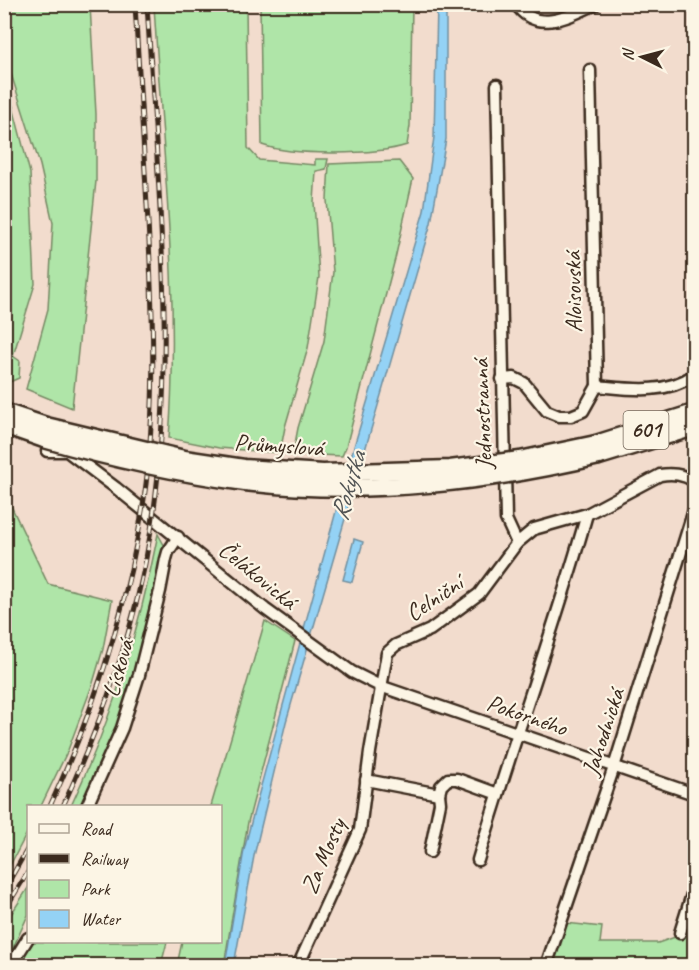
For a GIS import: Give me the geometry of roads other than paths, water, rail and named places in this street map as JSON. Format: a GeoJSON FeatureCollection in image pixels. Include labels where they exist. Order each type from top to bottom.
{"type":"FeatureCollection","features":[{"type":"Feature","properties":{"kind":"main road","name":"Průmyslová"},"geometry":{"type":"LineString","coordinates":[[4,412],[46,439]]}},
{"type":"Feature","properties":{"kind":"main road","name":"Průmyslová"},"geometry":{"type":"LineString","coordinates":[[597,450],[694,413]]}},
{"type":"Feature","properties":{"kind":"main road","name":"Průmyslová"},"geometry":{"type":"LineString","coordinates":[[4,425],[46,439],[244,468],[323,473],[450,470],[660,439],[694,427]]}},
{"type":"Feature","properties":{"kind":"main road"},"geometry":{"type":"LineString","coordinates":[[660,439],[694,439]]}},
{"type":"Feature","properties":{"kind":"street"},"geometry":{"type":"LineString","coordinates":[[516,4],[523,14],[535,21],[562,18],[590,6]]}},
{"type":"Feature","properties":{"kind":"street","name":"Aloisovská"},"geometry":{"type":"LineString","coordinates":[[590,70],[597,386]]}},
{"type":"Feature","properties":{"kind":"street","name":"Jednostranná"},"geometry":{"type":"LineString","coordinates":[[497,85],[506,519],[517,543]]}},
{"type":"Feature","properties":{"kind":"street"},"geometry":{"type":"LineString","coordinates":[[502,379],[514,378],[524,382],[547,411],[559,416],[572,416],[583,411],[597,386],[652,390],[677,384],[694,375]]}},
{"type":"Feature","properties":{"kind":"street","name":"Čelákovická"},"geometry":{"type":"LineString","coordinates":[[46,439],[67,451],[116,488],[265,609],[352,672],[380,686]]}},
{"type":"Feature","properties":{"kind":"street"},"geometry":{"type":"LineString","coordinates":[[517,543],[534,529],[587,514],[660,475],[684,475],[694,481]]}},
{"type":"Feature","properties":{"kind":"street","name":"Jahodnická"},"geometry":{"type":"LineString","coordinates":[[546,966],[614,767],[694,510]]}},
{"type":"Feature","properties":{"kind":"street"},"geometry":{"type":"LineString","coordinates":[[478,860],[564,596],[587,514]]}},
{"type":"Feature","properties":{"kind":"street","name":"Lísková"},"geometry":{"type":"LineString","coordinates":[[88,805],[122,728],[139,675],[168,552],[178,537]]}},
{"type":"Feature","properties":{"kind":"street","name":"Celniční"},"geometry":{"type":"LineString","coordinates":[[380,686],[387,653],[396,645],[430,630],[479,594],[517,543]]}},
{"type":"Feature","properties":{"kind":"street","name":"Pokorného"},"geometry":{"type":"LineString","coordinates":[[380,686],[694,794]]}},
{"type":"Feature","properties":{"kind":"street","name":"Za Mosty"},"geometry":{"type":"LineString","coordinates":[[298,966],[360,830],[380,686]]}},
{"type":"Feature","properties":{"kind":"street"},"geometry":{"type":"LineString","coordinates":[[430,852],[440,803],[439,794],[441,786],[448,779],[457,779],[498,794]]}},
{"type":"Feature","properties":{"kind":"street"},"geometry":{"type":"LineString","coordinates":[[366,780],[439,794]]}},
{"type":"Feature","properties":{"kind":"street"},"geometry":{"type":"LineString","coordinates":[[680,933],[694,888]]}},
{"type":"Feature","properties":{"kind":"street"},"geometry":{"type":"LineString","coordinates":[[13,962],[27,940]]}},
{"type":"Feature","properties":{"kind":"water","name":"Rokytka"},"geometry":{"type":"Polygon","coordinates":[[[437,5],[446,5],[446,139],[431,223],[286,722],[254,856],[234,965],[225,966],[244,850],[253,815],[350,460],[424,211],[434,137],[437,5]]]}},
{"type":"Feature","properties":{"kind":"water"},"geometry":{"type":"Polygon","coordinates":[[[354,539],[363,542],[352,582],[343,580],[354,539]]]}},
{"type":"Feature","properties":{"kind":"railway"},"geometry":{"type":"LineString","coordinates":[[50,805],[95,694],[119,618],[137,539],[148,465],[152,396],[152,326],[135,4]]}},
{"type":"Feature","properties":{"kind":"railway"},"geometry":{"type":"LineString","coordinates":[[63,805],[104,706],[137,602],[151,530],[159,465],[163,399],[163,267],[147,4]]}},
{"type":"Feature","properties":{"kind":"railway"},"geometry":{"type":"LineString","coordinates":[[4,890],[27,850]]}},
{"type":"Feature","properties":{"kind":"railway"},"geometry":{"type":"LineString","coordinates":[[4,911],[27,874]]}}]}
